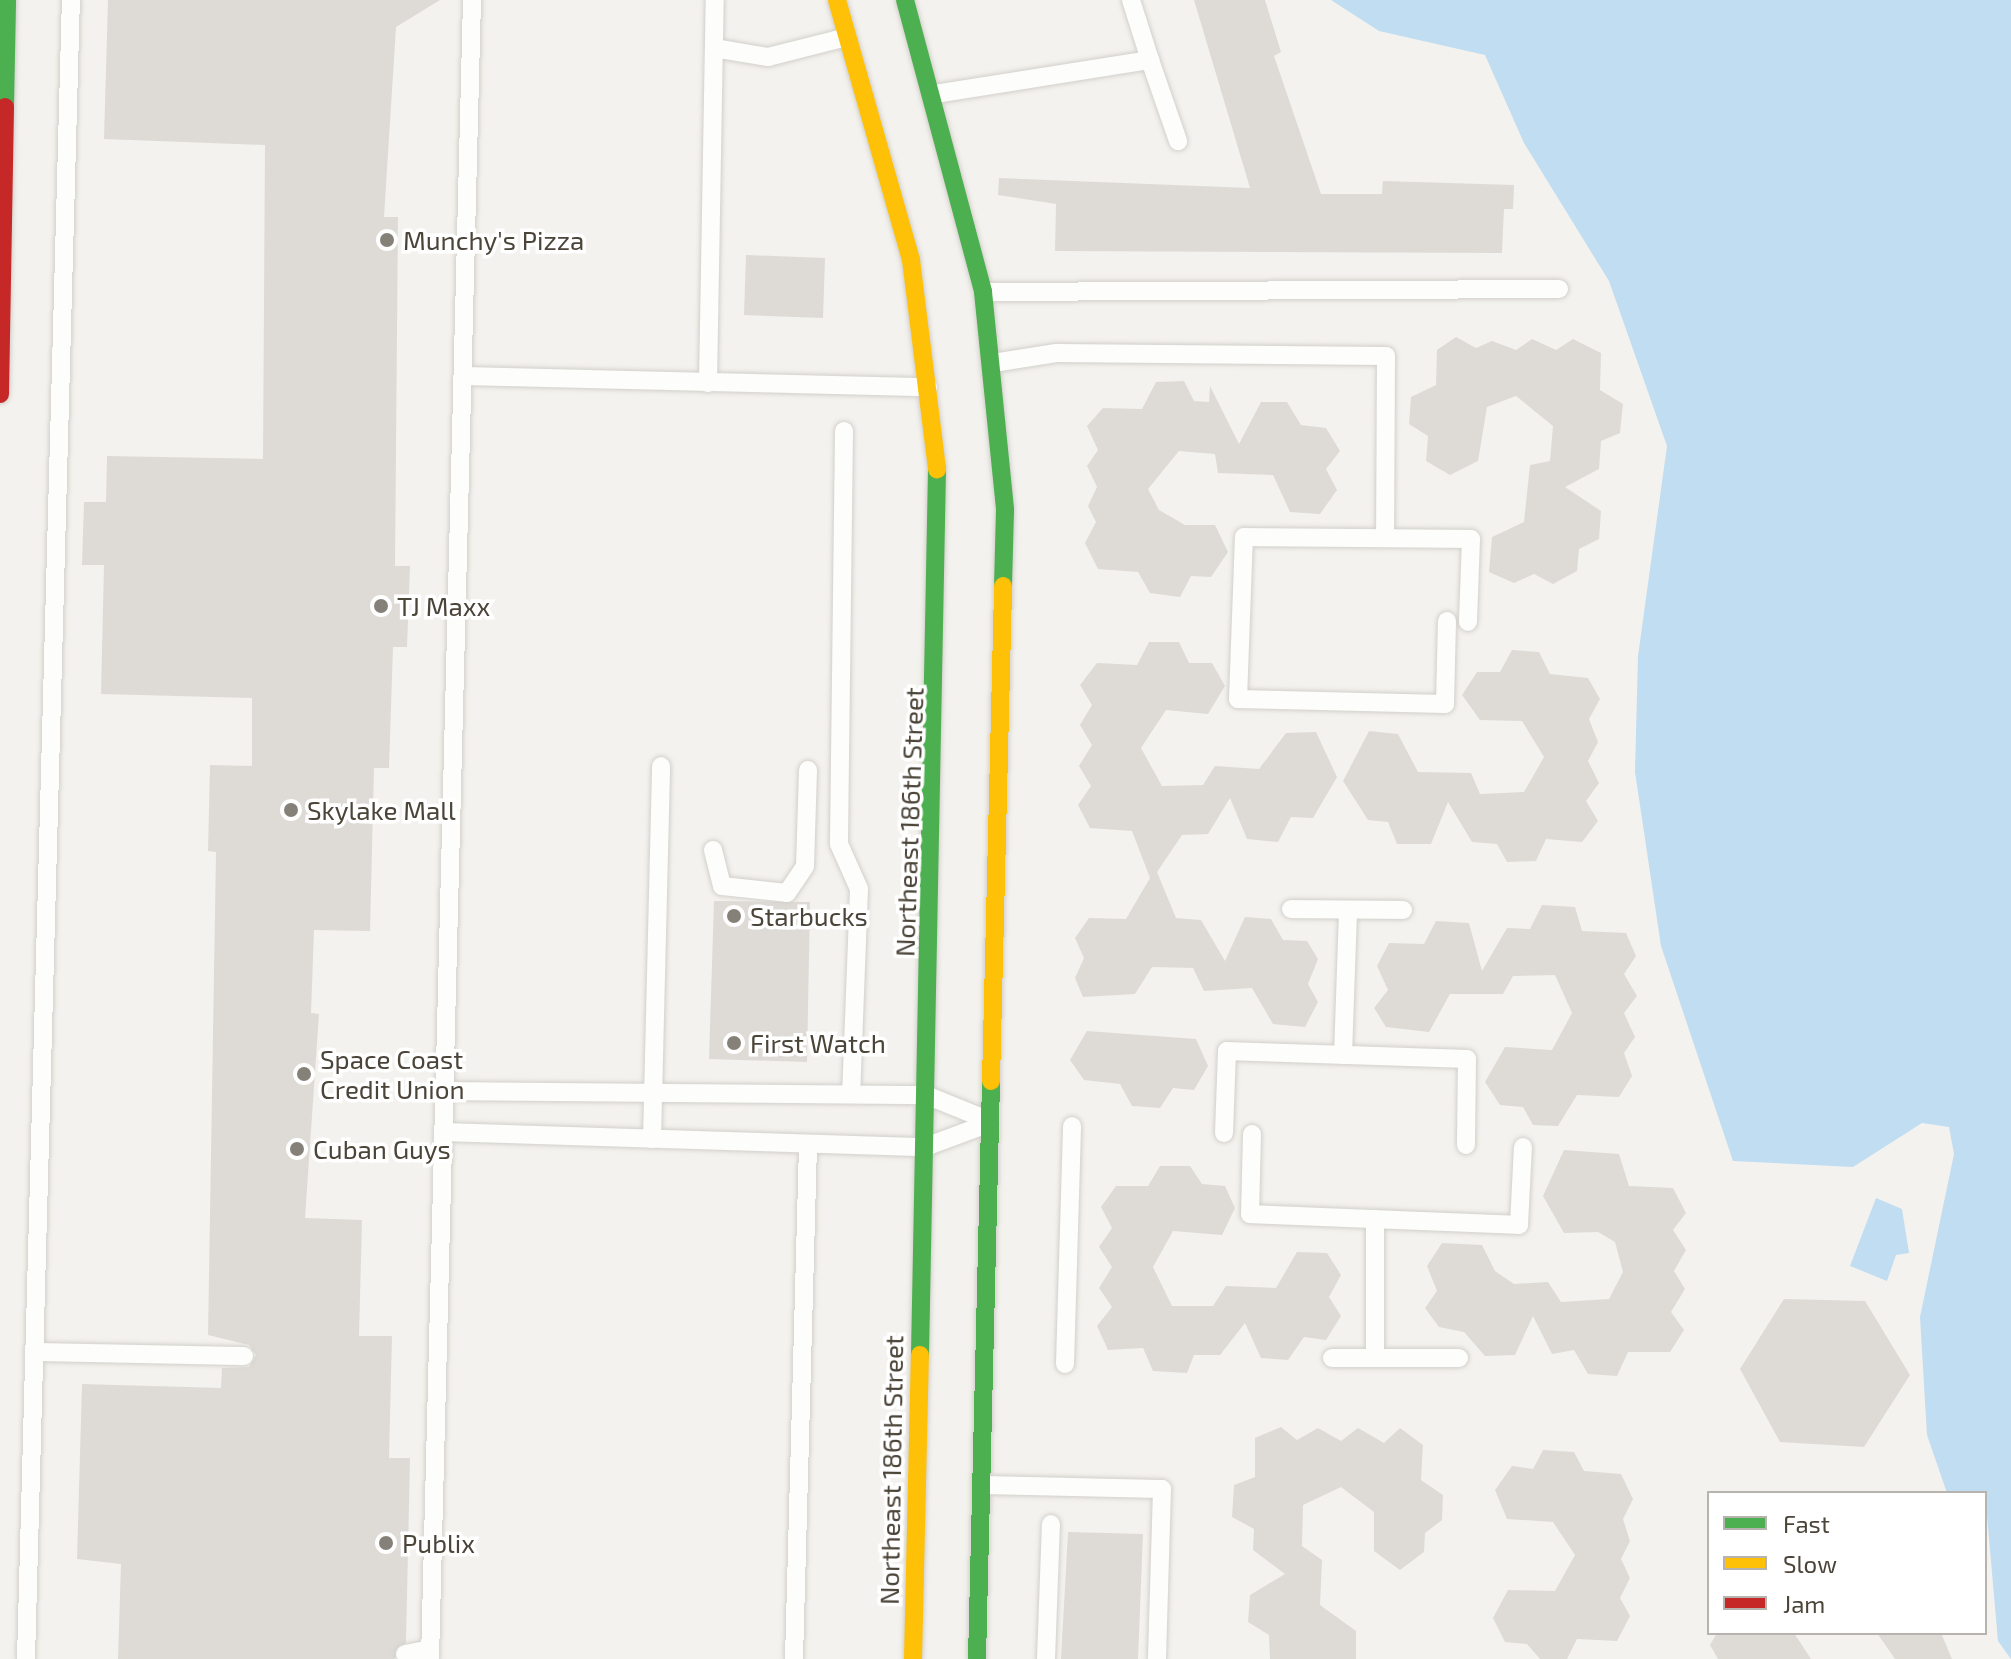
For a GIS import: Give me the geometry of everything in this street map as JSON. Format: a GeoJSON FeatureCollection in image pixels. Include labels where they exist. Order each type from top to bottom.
{"type":"FeatureCollection","features":[{"type":"Feature","properties":{"kind":"main road"},"geometry":{"type":"LineString","coordinates":[[0,394],[7,0]]}},
{"type":"Feature","properties":{"kind":"main road","name":"Northeast 186th Street"},"geometry":{"type":"LineString","coordinates":[[837,0],[850,36],[911,260],[930,387],[942,601],[926,1095],[913,1657]]}},
{"type":"Feature","properties":{"kind":"main road"},"geometry":{"type":"LineString","coordinates":[[905,0],[935,94],[983,292],[1002,463],[1005,674],[977,1659]]}},
{"type":"Feature","properties":{"kind":"main road"},"geometry":{"type":"LineString","coordinates":[[911,260],[938,306]]}},
{"type":"Feature","properties":{"kind":"main road"},"geometry":{"type":"LineString","coordinates":[[965,338],[993,363]]}},
{"type":"Feature","properties":{"kind":"main road"},"geometry":{"type":"LineString","coordinates":[[930,387],[952,397]]}},
{"type":"Feature","properties":{"kind":"main road"},"geometry":{"type":"LineString","coordinates":[[971,415],[1002,463]]}},
{"type":"Feature","properties":{"kind":"lane"},"geometry":{"type":"LineString","coordinates":[[26,1659],[71,0]]}},
{"type":"Feature","properties":{"kind":"lane"},"geometry":{"type":"LineString","coordinates":[[405,1654],[430,1654],[472,0]]}},
{"type":"Feature","properties":{"kind":"lane"},"geometry":{"type":"LineString","coordinates":[[708,383],[715,0]]}},
{"type":"Feature","properties":{"kind":"lane"},"geometry":{"type":"LineString","coordinates":[[1131,0],[1178,141]]}},
{"type":"Feature","properties":{"kind":"lane"},"geometry":{"type":"LineString","coordinates":[[714,48],[768,57],[850,36]]}},
{"type":"Feature","properties":{"kind":"lane"},"geometry":{"type":"LineString","coordinates":[[935,94],[1150,60]]}},
{"type":"Feature","properties":{"kind":"lane"},"geometry":{"type":"LineString","coordinates":[[983,292],[1559,289]]}},
{"type":"Feature","properties":{"kind":"lane"},"geometry":{"type":"LineString","coordinates":[[993,363],[1056,353],[1386,356],[1385,538]]}},
{"type":"Feature","properties":{"kind":"lane"},"geometry":{"type":"LineString","coordinates":[[463,376],[930,387]]}},
{"type":"Feature","properties":{"kind":"lane"},"geometry":{"type":"LineString","coordinates":[[844,431],[839,844],[859,889],[851,1094]]}},
{"type":"Feature","properties":{"kind":"lane"},"geometry":{"type":"LineString","coordinates":[[1447,621],[1445,704],[1238,699],[1244,537],[1471,539],[1468,622]]}},
{"type":"Feature","properties":{"kind":"lane"},"geometry":{"type":"LineString","coordinates":[[652,1139],[661,766]]}},
{"type":"Feature","properties":{"kind":"lane"},"geometry":{"type":"LineString","coordinates":[[713,850],[722,886],[787,893],[805,866],[808,770]]}},
{"type":"Feature","properties":{"kind":"lane"},"geometry":{"type":"LineString","coordinates":[[1291,909],[1403,910]]}},
{"type":"Feature","properties":{"kind":"lane"},"geometry":{"type":"LineString","coordinates":[[1343,1055],[1348,910]]}},
{"type":"Feature","properties":{"kind":"lane"},"geometry":{"type":"LineString","coordinates":[[1224,1133],[1227,1051],[1467,1059],[1466,1145]]}},
{"type":"Feature","properties":{"kind":"lane"},"geometry":{"type":"LineString","coordinates":[[445,1091],[926,1095],[992,1122]]}},
{"type":"Feature","properties":{"kind":"lane"},"geometry":{"type":"LineString","coordinates":[[443,1132],[925,1147],[992,1122]]}},
{"type":"Feature","properties":{"kind":"lane"},"geometry":{"type":"LineString","coordinates":[[1065,1364],[1072,1126]]}},
{"type":"Feature","properties":{"kind":"lane"},"geometry":{"type":"LineString","coordinates":[[1252,1134],[1250,1214],[1519,1225],[1523,1147]]}},
{"type":"Feature","properties":{"kind":"lane"},"geometry":{"type":"LineString","coordinates":[[794,1659],[808,1144]]}},
{"type":"Feature","properties":{"kind":"lane"},"geometry":{"type":"LineString","coordinates":[[1375,1219],[1375,1358]]}},
{"type":"Feature","properties":{"kind":"lane"},"geometry":{"type":"LineString","coordinates":[[34,1352],[244,1356]]}},
{"type":"Feature","properties":{"kind":"lane"},"geometry":{"type":"LineString","coordinates":[[1332,1358],[1459,1358]]}},
{"type":"Feature","properties":{"kind":"lane"},"geometry":{"type":"LineString","coordinates":[[982,1485],[1162,1489],[1157,1659]]}},
{"type":"Feature","properties":{"kind":"lane"},"geometry":{"type":"LineString","coordinates":[[1046,1659],[1051,1524]]}},
{"type":"Feature","properties":{"kind":"lane"},"geometry":{"type":"LineString","coordinates":[[888,1659],[913,1657]]}},
{"type":"Feature","properties":{"kind":"water"},"geometry":{"type":"Polygon","coordinates":[[[1331,0],[2011,0],[2011,1659],[1998,1641],[1987,1491],[1946,1491],[1927,1435],[1920,1317],[1954,1154],[1949,1127],[1922,1123],[1853,1167],[1733,1161],[1661,946],[1635,772],[1638,656],[1667,446],[1609,281],[1524,143],[1485,55],[1379,31],[1331,0]]]}},
{"type":"Feature","properties":{"kind":"water"},"geometry":{"type":"Polygon","coordinates":[[[1876,1198],[1902,1209],[1909,1253],[1896,1255],[1887,1281],[1850,1266],[1876,1198]]]}},
{"type":"Feature","properties":{"kind":"building","name":"Skylake Mall"},"geometry":{"type":"Polygon","coordinates":[[[108,0],[440,0],[396,27],[384,217],[398,217],[395,566],[410,566],[407,647],[393,647],[389,768],[374,768],[370,931],[314,930],[311,1013],[319,1014],[305,1218],[362,1220],[359,1336],[392,1336],[389,1458],[410,1458],[406,1642],[394,1659],[118,1659],[121,1564],[77,1559],[82,1384],[221,1388],[222,1368],[249,1367],[256,1355],[249,1345],[208,1335],[216,852],[208,851],[210,765],[252,766],[252,698],[101,694],[104,565],[82,565],[84,502],[106,502],[107,456],[263,459],[265,145],[104,139],[108,0]]]}},
{"type":"Feature","properties":{"kind":"building"},"geometry":{"type":"Polygon","coordinates":[[[1194,0],[1265,0],[1281,52],[1274,56],[1321,194],[1382,194],[1383,181],[1514,185],[1513,209],[1504,209],[1502,253],[1055,251],[1056,204],[998,195],[999,178],[1250,188],[1194,0]]]}},
{"type":"Feature","properties":{"kind":"building"},"geometry":{"type":"Polygon","coordinates":[[[746,255],[825,258],[823,318],[744,315],[746,255]]]}},
{"type":"Feature","properties":{"kind":"building"},"geometry":{"type":"Polygon","coordinates":[[[1456,337],[1476,348],[1492,341],[1516,350],[1532,339],[1556,350],[1573,339],[1601,353],[1600,390],[1623,404],[1620,433],[1601,441],[1599,469],[1565,487],[1601,511],[1599,539],[1579,549],[1577,571],[1553,584],[1534,574],[1514,583],[1489,572],[1492,537],[1524,522],[1530,465],[1550,461],[1553,426],[1516,396],[1487,407],[1478,461],[1450,475],[1426,461],[1428,436],[1409,424],[1411,397],[1436,385],[1437,350],[1456,337]]]}},
{"type":"Feature","properties":{"kind":"building"},"geometry":{"type":"Polygon","coordinates":[[[1184,381],[1194,401],[1209,402],[1210,386],[1239,444],[1261,402],[1287,402],[1301,425],[1326,428],[1340,451],[1326,469],[1337,490],[1320,514],[1290,512],[1273,475],[1218,473],[1215,454],[1179,451],[1148,489],[1159,510],[1185,525],[1215,525],[1228,552],[1211,577],[1191,576],[1180,597],[1150,593],[1138,572],[1098,569],[1085,543],[1096,522],[1088,506],[1097,487],[1087,466],[1098,450],[1087,426],[1103,408],[1142,409],[1156,382],[1184,381]]]}},
{"type":"Feature","properties":{"kind":"building"},"geometry":{"type":"Polygon","coordinates":[[[1149,642],[1179,642],[1189,663],[1212,663],[1225,686],[1208,714],[1166,710],[1141,748],[1162,786],[1203,785],[1215,766],[1259,769],[1286,733],[1316,732],[1337,777],[1313,818],[1291,817],[1278,842],[1247,839],[1230,798],[1208,834],[1182,835],[1157,872],[1176,918],[1201,920],[1225,961],[1245,917],[1271,919],[1283,940],[1307,941],[1318,959],[1308,984],[1318,1002],[1305,1027],[1273,1024],[1252,988],[1204,991],[1193,968],[1152,967],[1135,994],[1083,997],[1075,978],[1084,958],[1075,938],[1089,918],[1126,919],[1150,878],[1132,831],[1090,828],[1078,805],[1091,786],[1079,766],[1092,745],[1080,725],[1092,705],[1080,685],[1097,663],[1137,665],[1149,642]]]}},
{"type":"Feature","properties":{"kind":"building"},"geometry":{"type":"Polygon","coordinates":[[[1512,650],[1539,652],[1550,674],[1588,678],[1600,699],[1589,719],[1598,742],[1588,761],[1599,783],[1586,801],[1598,821],[1582,842],[1546,839],[1536,861],[1507,862],[1497,844],[1472,842],[1448,802],[1431,844],[1397,844],[1388,822],[1368,820],[1343,781],[1369,731],[1398,734],[1418,772],[1471,773],[1480,794],[1524,792],[1544,757],[1522,721],[1480,720],[1462,695],[1477,672],[1500,672],[1512,650]]]}},
{"type":"Feature","properties":{"kind":"building"},"geometry":{"type":"Polygon","coordinates":[[[714,901],[810,902],[807,1062],[709,1059],[714,901]]]}},
{"type":"Feature","properties":{"kind":"building"},"geometry":{"type":"Polygon","coordinates":[[[1542,905],[1575,907],[1582,931],[1626,933],[1636,956],[1624,974],[1637,996],[1624,1013],[1635,1037],[1624,1053],[1632,1076],[1619,1097],[1577,1095],[1558,1126],[1533,1125],[1523,1107],[1500,1105],[1485,1082],[1505,1047],[1552,1050],[1572,1013],[1555,975],[1513,976],[1503,994],[1450,994],[1429,1032],[1386,1027],[1374,1008],[1388,990],[1377,966],[1389,943],[1424,944],[1436,921],[1469,923],[1482,971],[1507,928],[1530,929],[1542,905]]]}},
{"type":"Feature","properties":{"kind":"building"},"geometry":{"type":"Polygon","coordinates":[[[1087,1031],[1196,1039],[1208,1066],[1194,1090],[1173,1088],[1160,1108],[1132,1106],[1120,1084],[1084,1080],[1070,1060],[1087,1031]]]}},
{"type":"Feature","properties":{"kind":"building"},"geometry":{"type":"Polygon","coordinates":[[[1564,1150],[1619,1154],[1629,1186],[1673,1188],[1686,1213],[1673,1230],[1686,1250],[1674,1271],[1685,1289],[1671,1312],[1684,1330],[1670,1352],[1628,1352],[1617,1376],[1588,1374],[1574,1350],[1552,1354],[1533,1316],[1515,1355],[1485,1356],[1464,1332],[1439,1327],[1425,1308],[1437,1291],[1427,1266],[1442,1243],[1482,1245],[1495,1271],[1514,1284],[1548,1282],[1561,1302],[1609,1299],[1623,1272],[1615,1242],[1598,1232],[1564,1233],[1543,1196],[1564,1150]]]}},
{"type":"Feature","properties":{"kind":"building"},"geometry":{"type":"Polygon","coordinates":[[[1160,1166],[1190,1166],[1202,1184],[1225,1186],[1235,1208],[1222,1235],[1173,1231],[1153,1267],[1172,1306],[1213,1306],[1226,1286],[1276,1288],[1297,1252],[1327,1253],[1341,1275],[1329,1297],[1341,1316],[1326,1340],[1304,1337],[1288,1360],[1261,1358],[1245,1323],[1220,1355],[1194,1355],[1187,1373],[1153,1371],[1143,1348],[1108,1350],[1097,1326],[1112,1307],[1099,1288],[1112,1267],[1099,1247],[1112,1228],[1101,1207],[1116,1186],[1148,1186],[1160,1166]]]}},
{"type":"Feature","properties":{"kind":"building"},"geometry":{"type":"Polygon","coordinates":[[[1784,1299],[1865,1301],[1910,1375],[1864,1447],[1780,1442],[1740,1369],[1784,1299]]]}},
{"type":"Feature","properties":{"kind":"building"},"geometry":{"type":"Polygon","coordinates":[[[1281,1427],[1297,1440],[1318,1428],[1341,1441],[1358,1428],[1384,1443],[1400,1428],[1423,1445],[1421,1480],[1443,1495],[1442,1520],[1425,1533],[1424,1552],[1400,1570],[1374,1551],[1374,1512],[1341,1487],[1303,1505],[1302,1546],[1322,1560],[1320,1605],[1356,1631],[1356,1659],[1270,1659],[1269,1635],[1248,1622],[1250,1595],[1285,1574],[1253,1550],[1254,1529],[1232,1517],[1234,1485],[1255,1477],[1255,1438],[1281,1427]]]}},
{"type":"Feature","properties":{"kind":"building"},"geometry":{"type":"Polygon","coordinates":[[[1543,1450],[1574,1452],[1584,1471],[1621,1474],[1633,1499],[1623,1519],[1630,1541],[1621,1559],[1630,1578],[1620,1598],[1630,1616],[1617,1641],[1577,1639],[1567,1659],[1540,1659],[1527,1644],[1505,1642],[1493,1618],[1508,1590],[1555,1591],[1575,1555],[1553,1522],[1507,1519],[1495,1490],[1512,1466],[1533,1469],[1543,1450]]]}},
{"type":"Feature","properties":{"kind":"building"},"geometry":{"type":"Polygon","coordinates":[[[1068,1532],[1143,1534],[1138,1659],[1061,1659],[1068,1532]]]}},
{"type":"Feature","properties":{"kind":"building"},"geometry":{"type":"Polygon","coordinates":[[[1716,1635],[1795,1635],[1811,1659],[1718,1659],[1710,1645],[1716,1635]]]}},
{"type":"Feature","properties":{"kind":"building"},"geometry":{"type":"Polygon","coordinates":[[[1878,1635],[1942,1635],[1952,1659],[1895,1659],[1878,1635]]]}},
{"type":"Feature","properties":{"kind":"traffic: fast"},"geometry":{"type":"LineString","coordinates":[[5,107],[7,0]]}},
{"type":"Feature","properties":{"kind":"traffic: fast"},"geometry":{"type":"LineString","coordinates":[[905,0],[983,292],[1005,510],[1003,586]]}},
{"type":"Feature","properties":{"kind":"traffic: fast"},"geometry":{"type":"LineString","coordinates":[[920,1355],[937,469]]}},
{"type":"Feature","properties":{"kind":"traffic: fast"},"geometry":{"type":"LineString","coordinates":[[977,1659],[991,1081]]}},
{"type":"Feature","properties":{"kind":"traffic: slow"},"geometry":{"type":"LineString","coordinates":[[837,0],[911,260],[937,469]]}},
{"type":"Feature","properties":{"kind":"traffic: slow"},"geometry":{"type":"LineString","coordinates":[[991,1081],[1003,586]]}},
{"type":"Feature","properties":{"kind":"traffic: slow"},"geometry":{"type":"LineString","coordinates":[[913,1659],[920,1355]]}},
{"type":"Feature","properties":{"kind":"traffic: jam"},"geometry":{"type":"LineString","coordinates":[[0,394],[5,107]]}},
{"type":"Feature","properties":{"kind":"place","name":"Munchy's Pizza"},"geometry":{"type":"Point","coordinates":[387,240]}},
{"type":"Feature","properties":{"kind":"place","name":"TJ Maxx"},"geometry":{"type":"Point","coordinates":[381,606]}},
{"type":"Feature","properties":{"kind":"place","name":"Skylake Mall"},"geometry":{"type":"Point","coordinates":[291,810]}},
{"type":"Feature","properties":{"kind":"place","name":"Starbucks"},"geometry":{"type":"Point","coordinates":[734,916]}},
{"type":"Feature","properties":{"kind":"place","name":"First Watch"},"geometry":{"type":"Point","coordinates":[734,1043]}},
{"type":"Feature","properties":{"kind":"place","name":"Space Coast Credit Union"},"geometry":{"type":"Point","coordinates":[304,1074]}},
{"type":"Feature","properties":{"kind":"place","name":"Cuban Guys"},"geometry":{"type":"Point","coordinates":[297,1149]}},
{"type":"Feature","properties":{"kind":"place","name":"Publix"},"geometry":{"type":"Point","coordinates":[386,1543]}}]}
